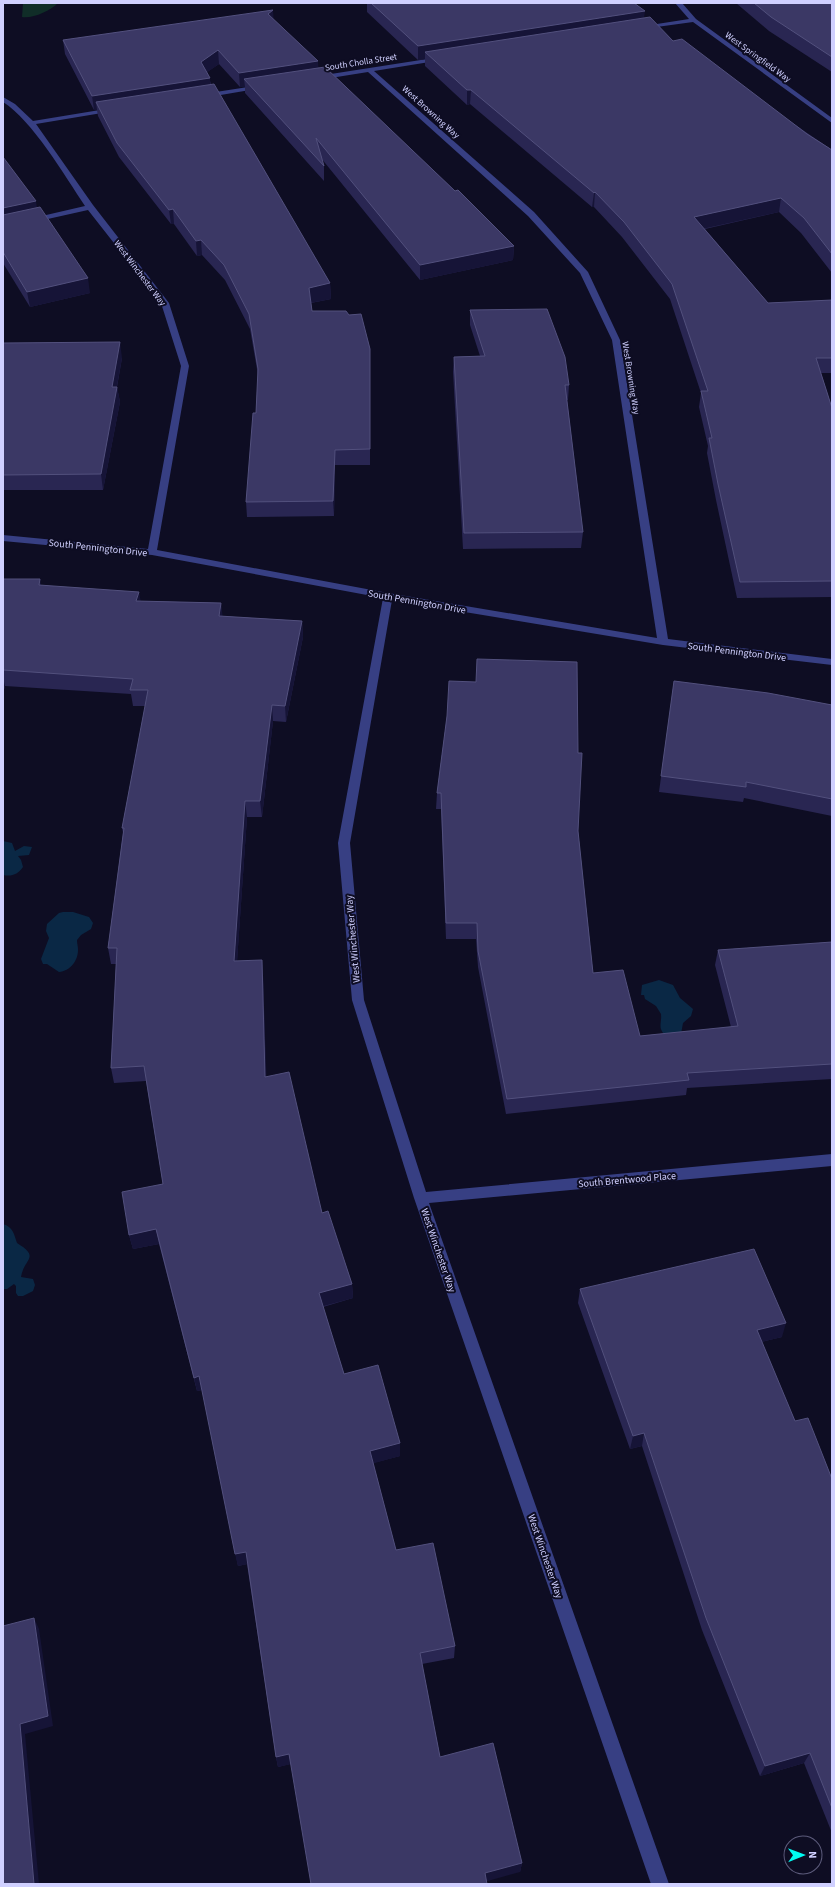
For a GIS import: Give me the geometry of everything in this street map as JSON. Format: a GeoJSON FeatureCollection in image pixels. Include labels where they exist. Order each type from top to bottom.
{"type":"FeatureCollection","features":[{"type":"Feature","properties":{"kind":"street","name":"West Springfield Way"},"geometry":{"type":"LineString","coordinates":[[678,3],[694,20],[832,120]]}},
{"type":"Feature","properties":{"kind":"street"},"geometry":{"type":"LineString","coordinates":[[635,30],[694,20]]}},
{"type":"Feature","properties":{"kind":"street","name":"South Cholla Street"},"geometry":{"type":"LineString","coordinates":[[310,80],[447,58]]}},
{"type":"Feature","properties":{"kind":"street","name":"West Browning Way"},"geometry":{"type":"LineString","coordinates":[[369,70],[531,214],[584,272],[616,340],[663,642]]}},
{"type":"Feature","properties":{"kind":"street"},"geometry":{"type":"LineString","coordinates":[[194,98],[271,86]]}},
{"type":"Feature","properties":{"kind":"street","name":"West Winchester Way"},"geometry":{"type":"LineString","coordinates":[[3,99],[13,105],[31,123],[90,207],[165,303],[186,366],[152,552]]}},
{"type":"Feature","properties":{"kind":"street"},"geometry":{"type":"LineString","coordinates":[[31,123],[116,110]]}},
{"type":"Feature","properties":{"kind":"street"},"geometry":{"type":"LineString","coordinates":[[3,227],[90,207]]}},
{"type":"Feature","properties":{"kind":"street","name":"South Pennington Drive"},"geometry":{"type":"LineString","coordinates":[[3,538],[152,552],[388,596],[663,642],[832,662]]}},
{"type":"Feature","properties":{"kind":"street","name":"West Winchester Way"},"geometry":{"type":"LineString","coordinates":[[388,596],[344,843],[358,1000],[421,1198],[660,1884]]}},
{"type":"Feature","properties":{"kind":"street","name":"South Brentwood Place"},"geometry":{"type":"LineString","coordinates":[[421,1198],[832,1160]]}},
{"type":"Feature","properties":{"kind":"green space"},"geometry":{"type":"Polygon","coordinates":[[[23,3],[58,3],[41,14],[31,17],[22,17],[23,3]]]}},
{"type":"Feature","properties":{"kind":"water"},"geometry":{"type":"Polygon","coordinates":[[[3,841],[12,843],[15,851],[24,846],[32,847],[29,855],[18,856],[23,867],[17,873],[12,875],[3,875],[3,841]]]}},
{"type":"Feature","properties":{"kind":"water"},"geometry":{"type":"Polygon","coordinates":[[[73,912],[89,917],[93,923],[91,929],[81,935],[77,940],[78,954],[73,965],[67,970],[59,972],[47,964],[43,964],[41,959],[49,938],[46,931],[47,924],[59,913],[73,912]]]}},
{"type":"Feature","properties":{"kind":"water"},"geometry":{"type":"Polygon","coordinates":[[[659,980],[673,985],[680,998],[693,1009],[691,1016],[683,1023],[681,1034],[666,1036],[661,1028],[661,1014],[656,1006],[645,999],[644,995],[641,995],[642,985],[659,980]]]}},
{"type":"Feature","properties":{"kind":"water"},"geometry":{"type":"Polygon","coordinates":[[[3,1224],[11,1229],[17,1243],[30,1255],[21,1277],[33,1279],[35,1285],[33,1291],[23,1296],[18,1296],[16,1293],[16,1286],[14,1284],[7,1289],[3,1289],[3,1224]]]}},
{"type":"Feature","properties":{"kind":"building"},"geometry":{"type":"Polygon","coordinates":[[[371,3],[634,3],[645,11],[418,46],[371,3]]]}},
{"type":"Feature","properties":{"kind":"building"},"geometry":{"type":"Polygon","coordinates":[[[754,3],[832,3],[832,57],[771,17],[754,3]]]}},
{"type":"Feature","properties":{"kind":"building"},"geometry":{"type":"Polygon","coordinates":[[[273,10],[268,14],[318,61],[239,73],[218,50],[201,62],[210,78],[92,96],[63,40],[273,10]]]}},
{"type":"Feature","properties":{"kind":"building"},"geometry":{"type":"Polygon","coordinates":[[[650,17],[673,41],[682,39],[807,134],[832,150],[832,254],[804,218],[781,198],[694,217],[768,303],[832,300],[832,358],[816,358],[832,408],[832,581],[740,582],[718,484],[709,438],[712,438],[701,391],[708,391],[672,284],[624,222],[595,192],[594,193],[471,90],[467,90],[425,52],[650,17]]]}},
{"type":"Feature","properties":{"kind":"building"},"geometry":{"type":"Polygon","coordinates":[[[325,67],[455,191],[458,190],[514,246],[420,265],[316,138],[324,166],[244,79],[325,67]]]}},
{"type":"Feature","properties":{"kind":"building"},"geometry":{"type":"Polygon","coordinates":[[[214,84],[330,283],[309,288],[312,311],[346,311],[349,315],[361,314],[370,349],[370,449],[335,450],[333,501],[246,502],[253,413],[256,413],[258,369],[249,314],[224,265],[201,240],[196,241],[173,209],[169,210],[117,143],[96,102],[214,84]]]}},
{"type":"Feature","properties":{"kind":"building"},"geometry":{"type":"Polygon","coordinates":[[[3,157],[36,201],[3,208],[3,157]]]}},
{"type":"Feature","properties":{"kind":"building"},"geometry":{"type":"Polygon","coordinates":[[[40,207],[88,278],[27,292],[3,252],[3,215],[40,207]]]}},
{"type":"Feature","properties":{"kind":"building"},"geometry":{"type":"Polygon","coordinates":[[[547,309],[565,357],[569,385],[565,385],[583,532],[464,533],[454,357],[485,356],[470,310],[547,309]]]}},
{"type":"Feature","properties":{"kind":"building"},"geometry":{"type":"Polygon","coordinates":[[[120,342],[112,387],[117,387],[101,474],[3,475],[3,343],[120,342]]]}},
{"type":"Feature","properties":{"kind":"building"},"geometry":{"type":"Polygon","coordinates":[[[3,579],[40,579],[39,585],[139,592],[136,601],[221,603],[219,616],[302,621],[285,706],[272,705],[260,801],[245,801],[234,961],[262,960],[265,1077],[289,1072],[322,1213],[328,1211],[352,1284],[319,1293],[344,1374],[378,1365],[400,1443],[370,1451],[396,1550],[433,1543],[455,1646],[420,1653],[440,1757],[493,1743],[522,1863],[485,1873],[487,1884],[311,1884],[289,1754],[276,1757],[246,1552],[235,1554],[199,1376],[194,1378],[156,1229],[129,1235],[122,1192],[163,1184],[144,1066],[111,1068],[117,948],[108,948],[124,828],[122,828],[148,690],[130,690],[133,679],[3,670],[3,579]]]}},
{"type":"Feature","properties":{"kind":"building"},"geometry":{"type":"Polygon","coordinates":[[[477,659],[577,662],[578,753],[582,753],[578,831],[593,973],[623,970],[640,1036],[738,1026],[718,950],[832,942],[832,1064],[687,1073],[689,1080],[507,1099],[478,951],[477,923],[446,923],[441,793],[437,793],[447,716],[449,681],[476,682],[477,659]]]}},
{"type":"Feature","properties":{"kind":"building"},"geometry":{"type":"Polygon","coordinates":[[[674,681],[768,693],[832,705],[832,799],[746,782],[746,787],[661,776],[674,681]]]}},
{"type":"Feature","properties":{"kind":"building"},"geometry":{"type":"Polygon","coordinates":[[[754,1249],[786,1323],[757,1330],[795,1421],[808,1418],[832,1479],[832,1808],[810,1753],[765,1766],[706,1618],[644,1433],[633,1436],[580,1289],[754,1249]]]}},
{"type":"Feature","properties":{"kind":"building"},"geometry":{"type":"Polygon","coordinates":[[[34,1618],[48,1716],[20,1724],[34,1884],[3,1884],[3,1626],[34,1618]]]}}]}
